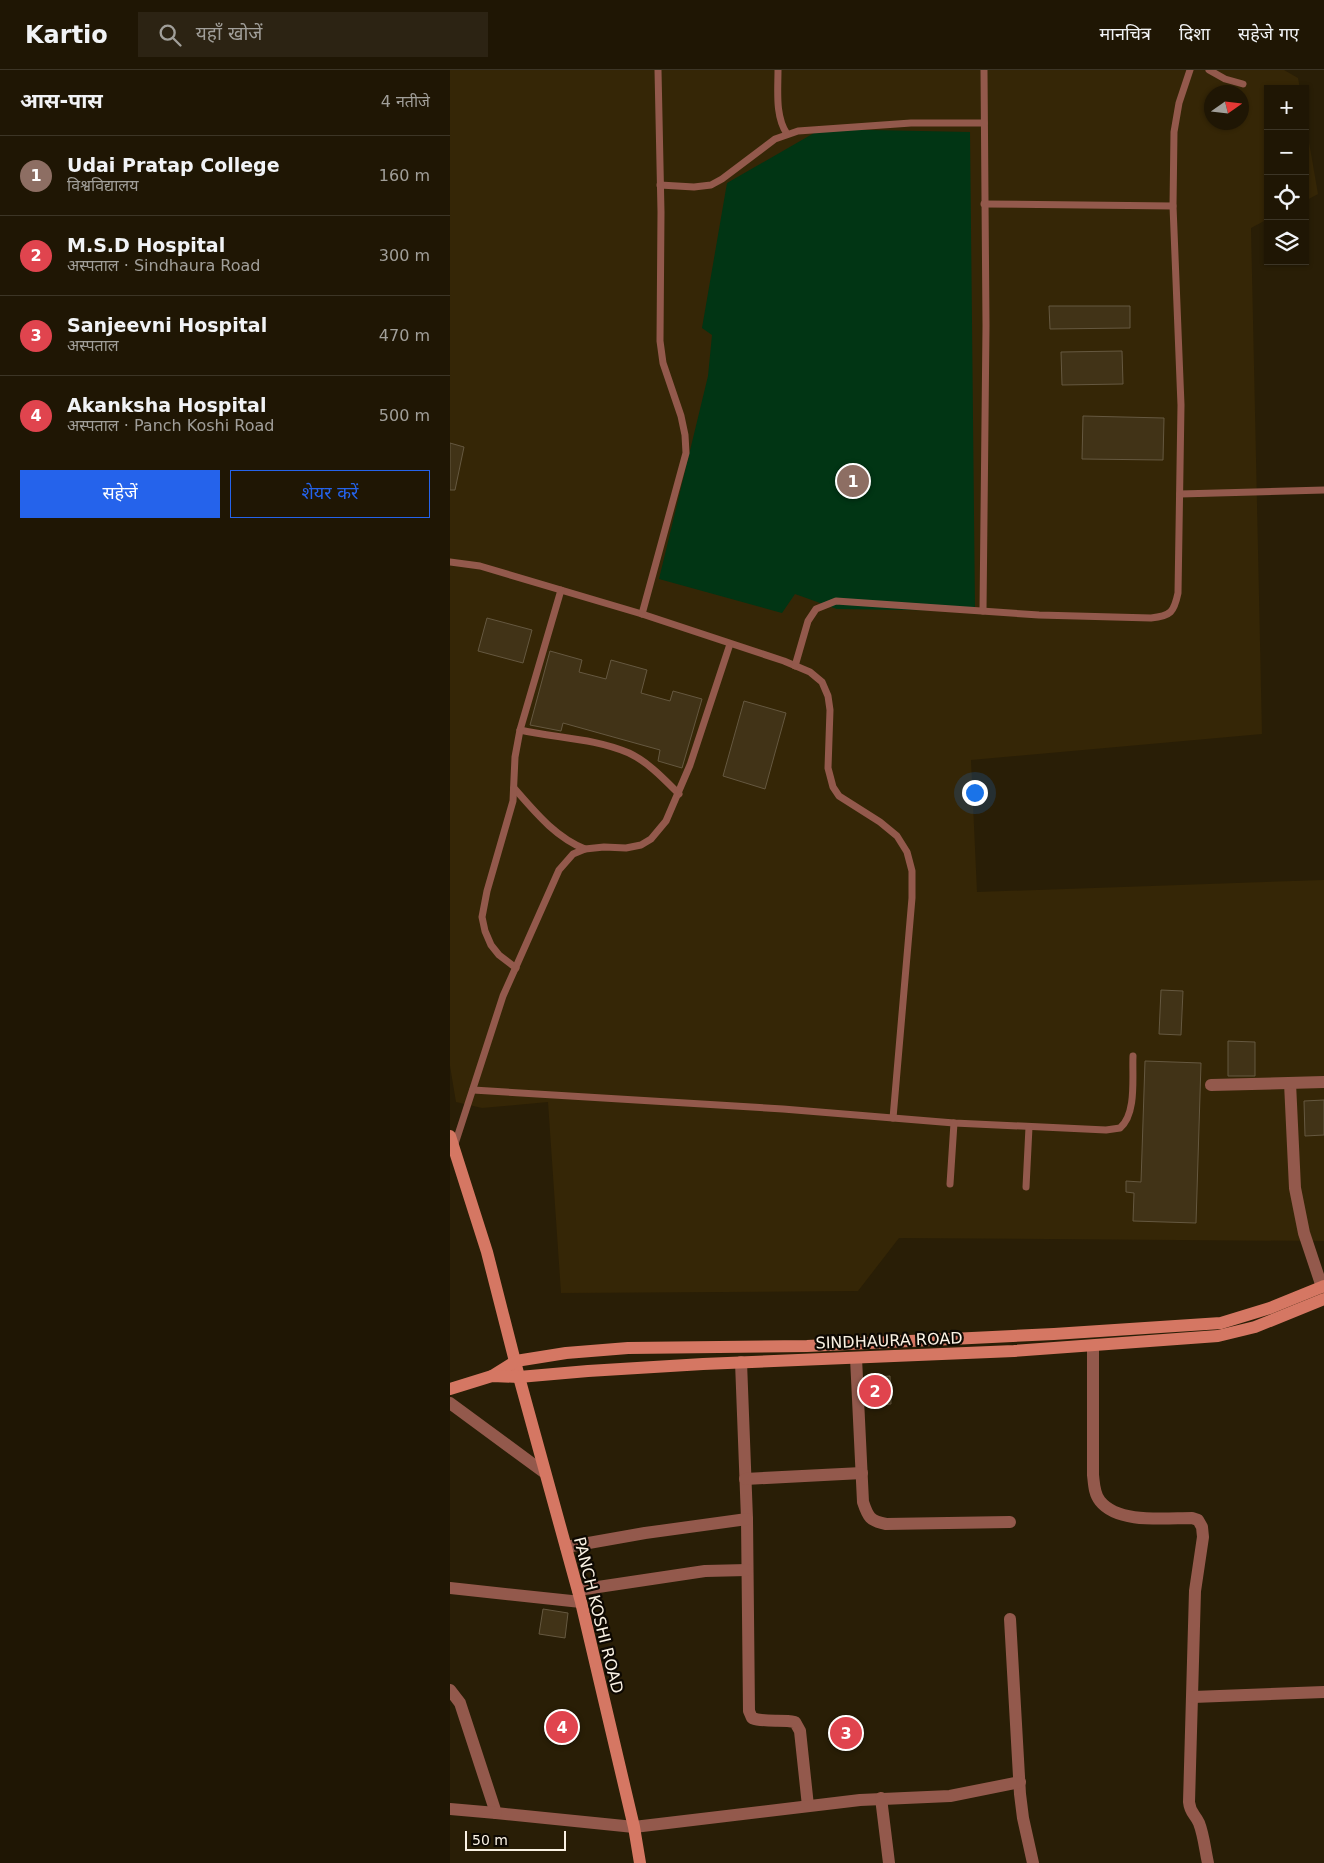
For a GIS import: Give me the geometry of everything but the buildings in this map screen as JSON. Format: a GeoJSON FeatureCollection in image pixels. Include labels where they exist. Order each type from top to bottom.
{"type":"FeatureCollection","features":[{"type":"Feature","properties":{"kind":"street"},"geometry":{"type":"LineString","coordinates":[[1211,1086],[1324,1082]]}},
{"type":"Feature","properties":{"kind":"street"},"geometry":{"type":"LineString","coordinates":[[492,1376],[516,1361],[566,1353],[628,1348],[807,1346],[1054,1334],[1221,1323],[1323,1290],[1310,1252],[1296,1197],[1290,1083]]}},
{"type":"Feature","properties":{"kind":"street"},"geometry":{"type":"LineString","coordinates":[[450,1161],[452,1142]]}},
{"type":"Feature","properties":{"kind":"street","name":"PANCH KOSHI ROAD"},"geometry":{"type":"LineString","coordinates":[[452,1142],[487,1252],[579,1596],[634,1827],[640,1863]]}},
{"type":"Feature","properties":{"kind":"street","name":"SINDHAURA ROAD"},"geometry":{"type":"LineString","coordinates":[[450,1389],[492,1376],[519,1377],[741,1362],[1093,1346],[1218,1336],[1255,1327],[1323,1290]]}},
{"type":"Feature","properties":{"kind":"street"},"geometry":{"type":"LineString","coordinates":[[1093,1346],[1093,1475],[1094,1488],[1100,1501],[1114,1511],[1128,1517],[1192,1518],[1198,1520],[1202,1527],[1203,1537],[1195,1591],[1189,1802],[1190,1811],[1198,1821],[1201,1830],[1208,1863]]}},
{"type":"Feature","properties":{"kind":"street"},"geometry":{"type":"LineString","coordinates":[[856,1358],[863,1502],[867,1515],[875,1522],[886,1524],[1010,1522]]}},
{"type":"Feature","properties":{"kind":"street"},"geometry":{"type":"LineString","coordinates":[[741,1362],[747,1519],[749,1710],[752,1718],[759,1720],[787,1720],[795,1722],[800,1731],[808,1806]]}},
{"type":"Feature","properties":{"kind":"street"},"geometry":{"type":"LineString","coordinates":[[450,1404],[545,1473]]}},
{"type":"Feature","properties":{"kind":"street"},"geometry":{"type":"LineString","coordinates":[[745,1479],[862,1473]]}},
{"type":"Feature","properties":{"kind":"street"},"geometry":{"type":"LineString","coordinates":[[566,1548],[645,1533],[747,1519]]}},
{"type":"Feature","properties":{"kind":"street"},"geometry":{"type":"LineString","coordinates":[[450,1588],[579,1596],[705,1571],[747,1570]]}},
{"type":"Feature","properties":{"kind":"street"},"geometry":{"type":"LineString","coordinates":[[1010,1619],[1023,1818],[1033,1863]]}},
{"type":"Feature","properties":{"kind":"street"},"geometry":{"type":"LineString","coordinates":[[450,1690],[460,1702],[496,1814]]}},
{"type":"Feature","properties":{"kind":"street"},"geometry":{"type":"LineString","coordinates":[[1193,1697],[1324,1692]]}},
{"type":"Feature","properties":{"kind":"street"},"geometry":{"type":"LineString","coordinates":[[450,1809],[634,1827],[881,1798],[950,1796],[1020,1782]]}},
{"type":"Feature","properties":{"kind":"street"},"geometry":{"type":"LineString","coordinates":[[881,1798],[889,1863]]}},
{"type":"Feature","properties":{"kind":"lane"},"geometry":{"type":"LineString","coordinates":[[642,614],[686,453],[686,435],[663,363],[660,341],[658,70]]}},
{"type":"Feature","properties":{"kind":"lane"},"geometry":{"type":"LineString","coordinates":[[778,70],[779,114],[782,127],[787,134]]}},
{"type":"Feature","properties":{"kind":"lane"},"geometry":{"type":"LineString","coordinates":[[983,611],[986,326],[984,70]]}},
{"type":"Feature","properties":{"kind":"lane"},"geometry":{"type":"LineString","coordinates":[[795,666],[808,620],[816,609],[836,601],[1039,615],[1151,618],[1170,614],[1176,605],[1178,593],[1181,406],[1173,206],[1174,132],[1179,104],[1190,70]]}},
{"type":"Feature","properties":{"kind":"lane"},"geometry":{"type":"LineString","coordinates":[[1209,70],[1226,79],[1243,84]]}},
{"type":"Feature","properties":{"kind":"lane"},"geometry":{"type":"LineString","coordinates":[[660,184],[694,187],[710,185],[722,179],[775,139],[798,131],[911,123],[984,123]]}},
{"type":"Feature","properties":{"kind":"lane"},"geometry":{"type":"LineString","coordinates":[[984,204],[1173,206]]}},
{"type":"Feature","properties":{"kind":"lane"},"geometry":{"type":"LineString","coordinates":[[1180,494],[1324,490]]}},
{"type":"Feature","properties":{"kind":"lane"},"geometry":{"type":"LineString","coordinates":[[450,562],[480,566],[642,614],[795,666],[810,672],[822,682],[828,696],[830,710],[828,768],[833,787],[839,796],[880,822],[897,836],[907,852],[912,871],[912,898],[893,1118]]}},
{"type":"Feature","properties":{"kind":"lane"},"geometry":{"type":"LineString","coordinates":[[516,968],[491,945],[482,917],[487,891],[514,801],[515,757],[520,730],[561,590]]}},
{"type":"Feature","properties":{"kind":"lane"},"geometry":{"type":"LineString","coordinates":[[452,1142],[473,1090],[503,996],[560,870],[573,854],[585,849],[604,847],[626,848],[641,845],[651,839],[666,821],[690,765],[730,644]]}},
{"type":"Feature","properties":{"kind":"lane"},"geometry":{"type":"LineString","coordinates":[[520,730],[552,737],[586,740],[629,753],[654,770],[679,794]]}},
{"type":"Feature","properties":{"kind":"lane"},"geometry":{"type":"LineString","coordinates":[[514,788],[546,824],[570,843],[585,849]]}},
{"type":"Feature","properties":{"kind":"lane"},"geometry":{"type":"LineString","coordinates":[[473,1090],[783,1109],[954,1123],[1092,1130],[1120,1128],[1129,1117],[1131,1108],[1132,1056]]}},
{"type":"Feature","properties":{"kind":"lane"},"geometry":{"type":"LineString","coordinates":[[950,1184],[954,1123]]}},
{"type":"Feature","properties":{"kind":"lane"},"geometry":{"type":"LineString","coordinates":[[1026,1187],[1029,1127]]}},
{"type":"Feature","properties":{"kind":"shaded area"},"geometry":{"type":"Polygon","coordinates":[[[450,70],[1284,70],[1298,78],[1299,85],[1264,85],[1264,221],[1251,228],[1262,734],[971,760],[977,892],[1324,880],[1324,1241],[899,1238],[858,1291],[561,1293],[548,1102],[482,1108],[456,1102],[450,1066],[450,70]]]}},
{"type":"Feature","properties":{"kind":"shaded area"},"geometry":{"type":"Polygon","coordinates":[[[1309,142],[1318,194],[1309,199],[1309,142]]]}},
{"type":"Feature","properties":{"kind":"green space"},"geometry":{"type":"Polygon","coordinates":[[[821,129],[970,132],[975,611],[837,609],[795,594],[782,613],[659,579],[708,376],[712,335],[702,328],[727,183],[821,129]]]}},
{"type":"Feature","properties":{"kind":"place","name":"Udai Pratap College"},"geometry":{"type":"Point","coordinates":[853,481]}},
{"type":"Feature","properties":{"kind":"place","name":"M.S.D Hospital"},"geometry":{"type":"Point","coordinates":[875,1391]}},
{"type":"Feature","properties":{"kind":"place","name":"Akanksha Hospital"},"geometry":{"type":"Point","coordinates":[562,1727]}},
{"type":"Feature","properties":{"kind":"place","name":"Sanjeevni Hospital"},"geometry":{"type":"Point","coordinates":[846,1733]}}]}
